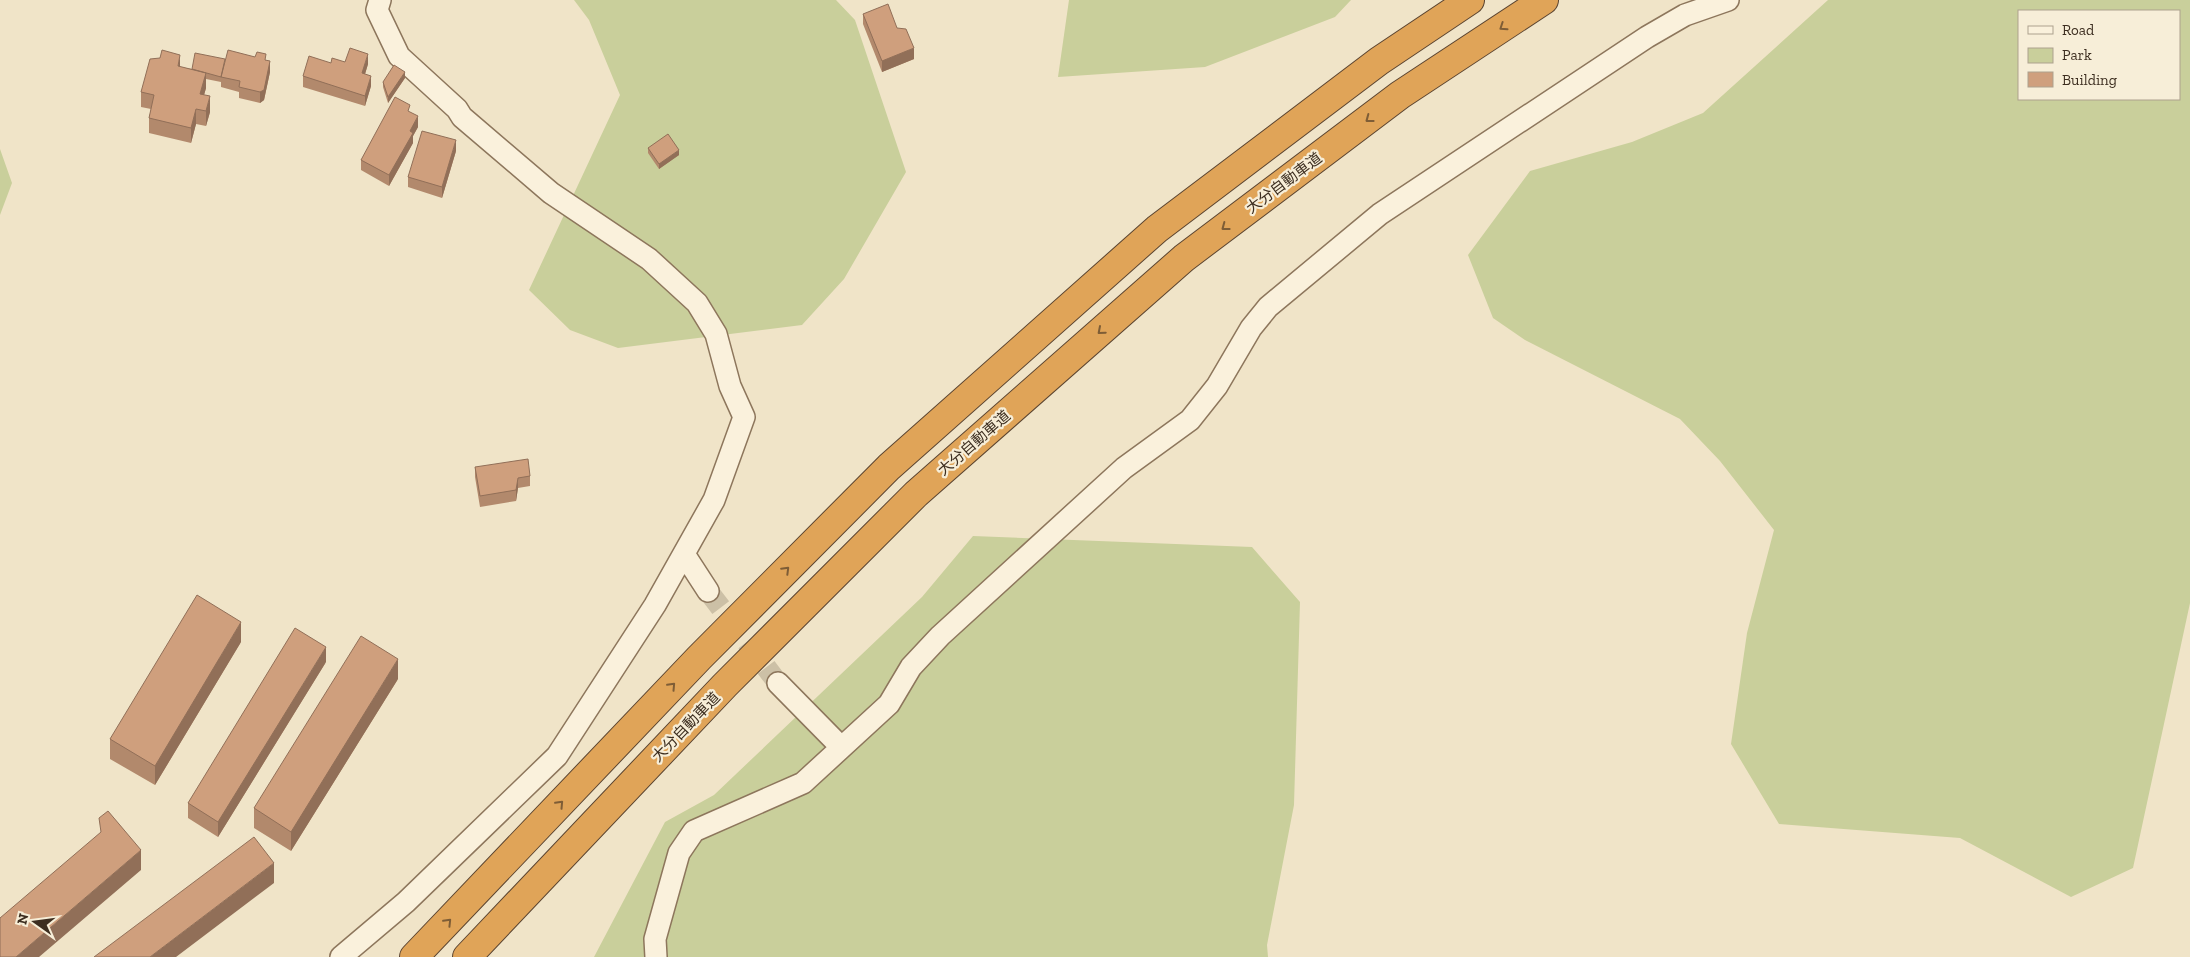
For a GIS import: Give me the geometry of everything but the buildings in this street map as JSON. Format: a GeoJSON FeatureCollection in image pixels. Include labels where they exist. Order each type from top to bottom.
{"type":"FeatureCollection","features":[{"type":"Feature","properties":{"kind":"highway"},"geometry":{"type":"LineString","coordinates":[[414,957],[699,658],[889,467],[1157,229],[1379,61],[1470,0]]}},
{"type":"Feature","properties":{"kind":"highway","name":"大分自動車道"},"geometry":{"type":"LineString","coordinates":[[467,957],[725,685],[916,494],[1184,258],[1400,95],[1544,0]]}},
{"type":"Feature","properties":{"kind":"street"},"geometry":{"type":"LineString","coordinates":[[341,957],[406,902],[556,756],[631,644],[714,500],[744,417],[730,386],[716,334],[697,303],[649,259],[551,193],[462,117],[457,109],[399,56],[377,10],[380,0]]}},
{"type":"Feature","properties":{"kind":"street"},"geometry":{"type":"LineString","coordinates":[[656,957],[655,939],[679,852],[694,832],[803,783],[888,704],[911,667],[940,636],[1124,468],[1190,420],[1217,386],[1251,328],[1268,307],[1380,214],[1647,37],[1685,14],[1728,0]]}},
{"type":"Feature","properties":{"kind":"street"},"geometry":{"type":"LineString","coordinates":[[684,554],[708,591]]}},
{"type":"Feature","properties":{"kind":"street"},"geometry":{"type":"LineString","coordinates":[[778,683],[841,747]]}},
{"type":"Feature","properties":{"kind":"green space"},"geometry":{"type":"Polygon","coordinates":[[[574,0],[836,0],[855,20],[906,172],[844,279],[802,325],[618,348],[570,330],[529,290],[620,95],[589,20],[574,0]]]}},
{"type":"Feature","properties":{"kind":"green space"},"geometry":{"type":"Polygon","coordinates":[[[1069,0],[1351,0],[1335,17],[1205,67],[1058,77],[1069,0]]]}},
{"type":"Feature","properties":{"kind":"green space"},"geometry":{"type":"Polygon","coordinates":[[[1828,0],[2190,0],[2190,603],[2133,868],[2071,897],[1960,838],[1779,824],[1731,744],[1747,633],[1774,530],[1720,461],[1680,419],[1525,340],[1493,318],[1468,255],[1530,171],[1632,142],[1703,113],[1828,0]]]}},
{"type":"Feature","properties":{"kind":"green space"},"geometry":{"type":"Polygon","coordinates":[[[0,149],[12,183],[0,215],[0,149]]]}},
{"type":"Feature","properties":{"kind":"green space"},"geometry":{"type":"Polygon","coordinates":[[[973,536],[1252,547],[1300,602],[1294,805],[1267,945],[1268,957],[594,957],[665,822],[714,795],[922,597],[973,536]]]}},
{"type":"Feature","properties":{"kind":"tunnel"},"geometry":{"type":"LineString","coordinates":[[708,591],[778,683]]}}]}
